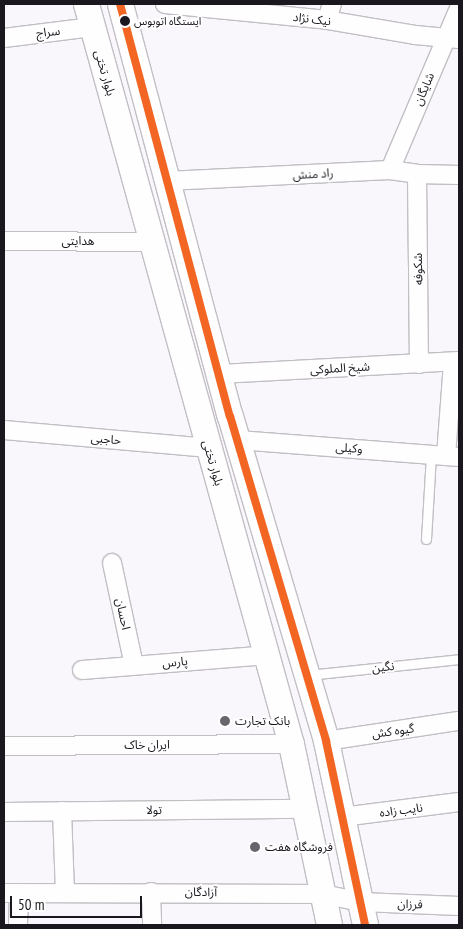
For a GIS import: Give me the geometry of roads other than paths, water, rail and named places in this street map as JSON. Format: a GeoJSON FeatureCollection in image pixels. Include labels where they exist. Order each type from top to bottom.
{"type":"FeatureCollection","features":[{"type":"Feature","properties":{"kind":"main road"},"geometry":{"type":"LineString","coordinates":[[120,4],[238,440],[326,741],[363,914]]}},
{"type":"Feature","properties":{"kind":"main road","name":"بلوار تختی"},"geometry":{"type":"LineString","coordinates":[[89,15],[291,744],[329,925]]}},
{"type":"Feature","properties":{"kind":"main road"},"geometry":{"type":"LineString","coordinates":[[189,376],[220,374]]}},
{"type":"Feature","properties":{"kind":"street","name":"نیک نژاد"},"geometry":{"type":"LineString","coordinates":[[165,4],[329,12],[453,38]]}},
{"type":"Feature","properties":{"kind":"street","name":"شایگان"},"geometry":{"type":"LineString","coordinates":[[390,170],[453,38],[459,8]]}},
{"type":"Feature","properties":{"kind":"street","name":"سراج"},"geometry":{"type":"LineString","coordinates":[[4,38],[89,15]]}},
{"type":"Feature","properties":{"kind":"street","name":"راد منش"},"geometry":{"type":"LineString","coordinates":[[167,181],[390,170],[417,174],[459,175]]}},
{"type":"Feature","properties":{"kind":"street","name":"شکوفه"},"geometry":{"type":"LineString","coordinates":[[417,174],[419,364]]}},
{"type":"Feature","properties":{"kind":"street","name":"هدایتی"},"geometry":{"type":"LineString","coordinates":[[4,242],[153,242]]}},
{"type":"Feature","properties":{"kind":"street","name":"شیخ الملوکی"},"geometry":{"type":"LineString","coordinates":[[220,374],[456,361]]}},
{"type":"Feature","properties":{"kind":"street"},"geometry":{"type":"LineString","coordinates":[[446,456],[456,361]]}},
{"type":"Feature","properties":{"kind":"street","name":"حاجبی"},"geometry":{"type":"LineString","coordinates":[[4,430],[208,448]]}},
{"type":"Feature","properties":{"kind":"street","name":"وکیلی"},"geometry":{"type":"LineString","coordinates":[[238,440],[446,456]]}},
{"type":"Feature","properties":{"kind":"street","name":"احسان"},"geometry":{"type":"LineString","coordinates":[[112,563],[134,666]]}},
{"type":"Feature","properties":{"kind":"street","name":"پارس"},"geometry":{"type":"LineString","coordinates":[[82,670],[267,655]]}},
{"type":"Feature","properties":{"kind":"street","name":"گیوه کش"},"geometry":{"type":"LineString","coordinates":[[326,741],[459,721]]}},
{"type":"Feature","properties":{"kind":"street","name":"ایران خاک"},"geometry":{"type":"LineString","coordinates":[[4,746],[291,744]]}},
{"type":"Feature","properties":{"kind":"street","name":"نایب زاده"},"geometry":{"type":"LineString","coordinates":[[342,817],[459,802]]}},
{"type":"Feature","properties":{"kind":"street","name":"تولا"},"geometry":{"type":"LineString","coordinates":[[4,812],[305,809]]}},
{"type":"Feature","properties":{"kind":"street"},"geometry":{"type":"LineString","coordinates":[[62,811],[65,892]]}},
{"type":"Feature","properties":{"kind":"street"},"geometry":{"type":"LineString","coordinates":[[151,892],[152,925]]}},
{"type":"Feature","properties":{"kind":"street","name":"آزادگان"},"geometry":{"type":"LineString","coordinates":[[18,925],[11,893],[323,894],[363,914]]}},
{"type":"Feature","properties":{"kind":"street","name":"فرزان"},"geometry":{"type":"LineString","coordinates":[[363,914],[459,906]]}},
{"type":"Feature","properties":{"kind":"lane"},"geometry":{"type":"LineString","coordinates":[[426,539],[446,456]]}},
{"type":"Feature","properties":{"kind":"lane","name":"نگین"},"geometry":{"type":"LineString","coordinates":[[306,675],[459,658]]}},
{"type":"Feature","properties":{"kind":"place","name":"ایستگاه اتوبوس"},"geometry":{"type":"Point","coordinates":[125,21]}},
{"type":"Feature","properties":{"kind":"place","name":"بانک تجارت"},"geometry":{"type":"Point","coordinates":[225,721]}},
{"type":"Feature","properties":{"kind":"place","name":"فروشگاه هفت"},"geometry":{"type":"Point","coordinates":[255,847]}}]}
